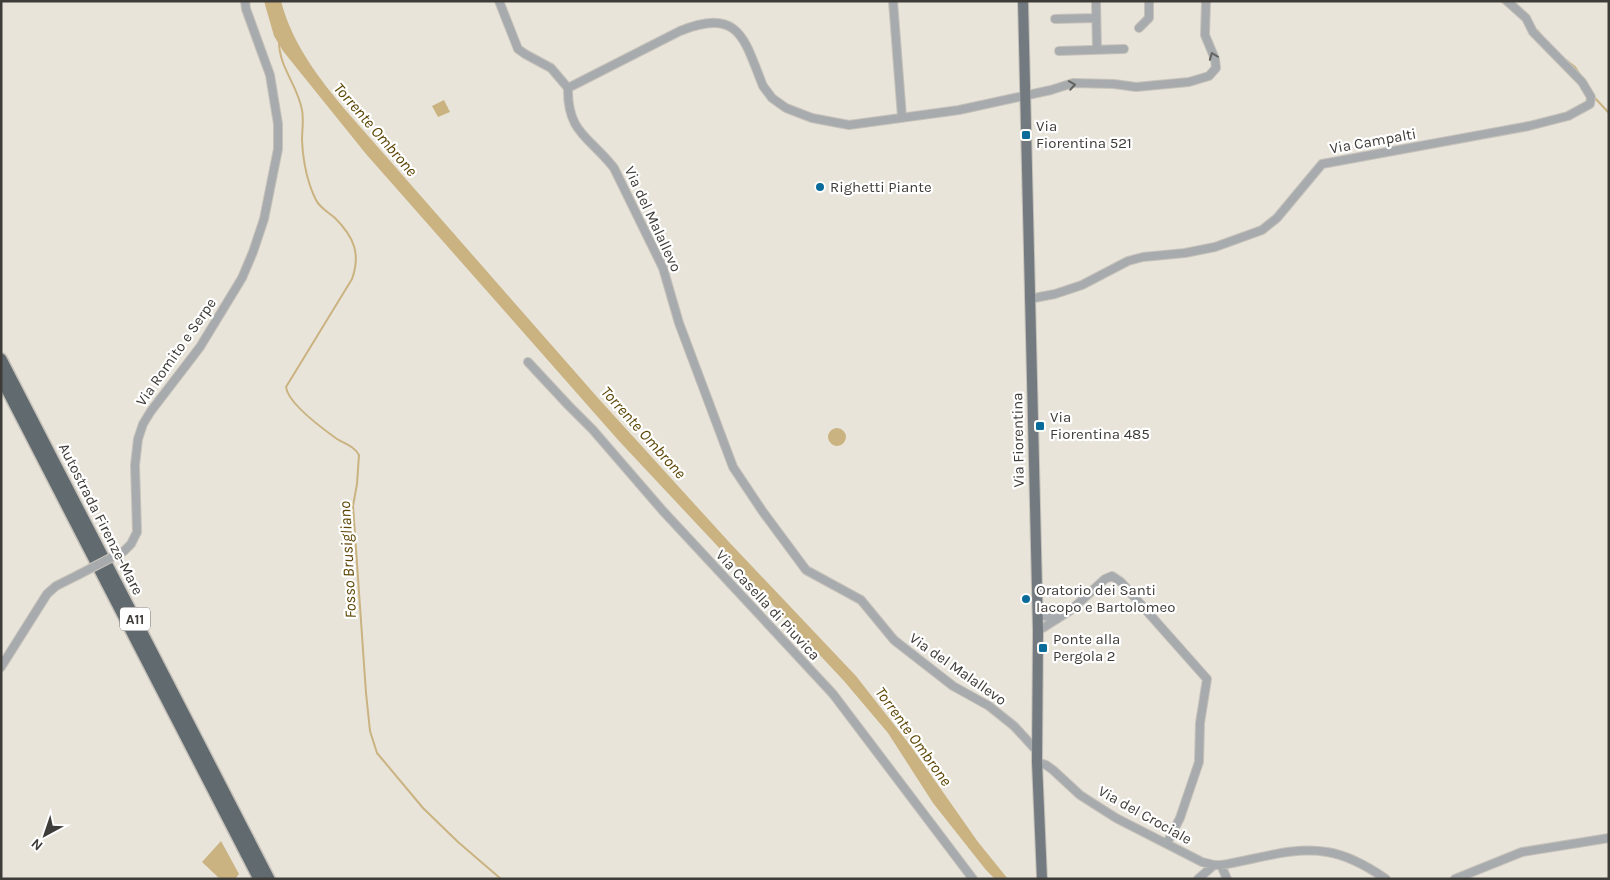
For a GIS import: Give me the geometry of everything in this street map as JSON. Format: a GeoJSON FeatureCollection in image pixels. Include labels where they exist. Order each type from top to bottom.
{"type":"FeatureCollection","features":[{"type":"Feature","properties":{"kind":"highway","name":"Autostrada Firenze-Mare"},"geometry":{"type":"LineString","coordinates":[[1,359],[269,879]]}},
{"type":"Feature","properties":{"kind":"highway","name":"Autostrada Firenze-Mare"},"geometry":{"type":"LineString","coordinates":[[1,378],[259,879]]}},
{"type":"Feature","properties":{"kind":"main road","name":"Via Fiorentina"},"geometry":{"type":"LineString","coordinates":[[1023,1],[1038,631],[1037,762],[1042,879]]}},
{"type":"Feature","properties":{"kind":"street","name":"Via Romito e Serpe"},"geometry":{"type":"LineString","coordinates":[[1,667],[47,594],[56,586],[124,551],[131,544],[137,532],[135,465],[138,439],[143,424],[200,347],[242,278],[253,252],[264,219],[278,149],[278,124],[270,75],[245,1]]}},
{"type":"Feature","properties":{"kind":"street"},"geometry":{"type":"LineString","coordinates":[[499,1],[518,49],[551,68],[568,88],[680,31],[699,24],[712,22],[729,25],[739,32],[747,46],[767,94],[786,108],[812,118],[848,125],[959,110],[1051,90],[1073,83],[1114,84],[1136,87],[1189,82],[1209,76],[1215,71],[1216,64],[1205,35],[1206,1]]}},
{"type":"Feature","properties":{"kind":"street"},"geometry":{"type":"LineString","coordinates":[[893,1],[902,117]]}},
{"type":"Feature","properties":{"kind":"street"},"geometry":{"type":"LineString","coordinates":[[1096,1],[1096,50]]}},
{"type":"Feature","properties":{"kind":"street"},"geometry":{"type":"LineString","coordinates":[[1139,28],[1149,18],[1149,1]]}},
{"type":"Feature","properties":{"kind":"street","name":"Via Campalti"},"geometry":{"type":"LineString","coordinates":[[1029,299],[1055,294],[1082,285],[1128,261],[1142,257],[1185,253],[1215,247],[1262,230],[1276,218],[1322,164],[1529,126],[1568,116],[1587,107],[1590,104],[1590,96],[1582,82],[1533,32],[1526,18],[1507,1]]}},
{"type":"Feature","properties":{"kind":"street"},"geometry":{"type":"LineString","coordinates":[[1055,19],[1096,18]]}},
{"type":"Feature","properties":{"kind":"street"},"geometry":{"type":"LineString","coordinates":[[1059,50],[1124,49]]}},
{"type":"Feature","properties":{"kind":"street","name":"Via del Malallevo"},"geometry":{"type":"LineString","coordinates":[[568,88],[568,101],[573,120],[580,132],[605,156],[614,168],[663,268],[679,323],[733,467],[762,512],[806,570],[861,600],[894,640],[953,686],[989,706],[1014,726],[1037,751]]}},
{"type":"Feature","properties":{"kind":"street","name":"Via Casella di Piuvica"},"geometry":{"type":"LineString","coordinates":[[528,362],[594,430],[663,511],[833,694],[973,879]]}},
{"type":"Feature","properties":{"kind":"street"},"geometry":{"type":"LineString","coordinates":[[1038,631],[1078,605],[1107,577],[1112,576],[1121,582],[1208,679],[1200,723],[1199,762],[1180,818],[1167,843]]}},
{"type":"Feature","properties":{"kind":"street"},"geometry":{"type":"LineString","coordinates":[[1037,614],[1057,619]]}},
{"type":"Feature","properties":{"kind":"street","name":"Via del Crociale"},"geometry":{"type":"LineString","coordinates":[[1037,762],[1046,765],[1080,795],[1116,818],[1199,861],[1218,865]]}},
{"type":"Feature","properties":{"kind":"street"},"geometry":{"type":"LineString","coordinates":[[1455,879],[1522,852],[1609,838]]}},
{"type":"Feature","properties":{"kind":"street"},"geometry":{"type":"LineString","coordinates":[[1198,879],[1218,865],[1279,854],[1320,851],[1343,856],[1386,879]]}},
{"type":"Feature","properties":{"kind":"street"},"geometry":{"type":"LineString","coordinates":[[1218,865],[1227,879]]}},
{"type":"Feature","properties":{"kind":"shaded area"},"geometry":{"type":"Polygon","coordinates":[[[264,1],[281,1],[292,32],[308,61],[348,113],[598,398],[729,542],[856,676],[910,745],[978,842],[1008,879],[995,879],[986,870],[933,803],[888,733],[844,681],[619,441],[366,154],[283,51],[274,36],[264,1]]]}},
{"type":"Feature","properties":{"kind":"shaded area"},"geometry":{"type":"Polygon","coordinates":[[[444,100],[450,112],[438,117],[432,106],[444,100]]]}},
{"type":"Feature","properties":{"kind":"shaded area"},"geometry":{"type":"Polygon","coordinates":[[[837,428],[843,431],[846,437],[843,443],[837,446],[831,443],[828,437],[831,431],[837,428]]]}},
{"type":"Feature","properties":{"kind":"shaded area"},"geometry":{"type":"Polygon","coordinates":[[[221,841],[239,874],[235,879],[220,879],[202,862],[221,841]]]}},
{"type":"Feature","properties":{"kind":"waterway"},"geometry":{"type":"LineString","coordinates":[[1501,1],[1513,11]]}},
{"type":"Feature","properties":{"kind":"waterway"},"geometry":{"type":"LineString","coordinates":[[1537,30],[1542,36]]}},
{"type":"Feature","properties":{"kind":"waterway","name":"Fosso Brusigliano"},"geometry":{"type":"LineString","coordinates":[[279,42],[282,60],[297,93],[302,110],[303,155],[310,186],[316,200],[324,210],[335,218],[347,232],[356,254],[355,270],[352,279],[286,387],[293,401],[307,416],[337,439],[352,447],[359,455],[353,506],[370,731],[377,753],[423,808],[458,842],[501,879]]}},
{"type":"Feature","properties":{"kind":"waterway"},"geometry":{"type":"LineString","coordinates":[[1561,56],[1575,67],[1583,79]]}},
{"type":"Feature","properties":{"kind":"waterway"},"geometry":{"type":"LineString","coordinates":[[1593,96],[1609,113]]}},
{"type":"Feature","properties":{"kind":"place","name":"Via Fiorentina 521"},"geometry":{"type":"Point","coordinates":[1026,135]}},
{"type":"Feature","properties":{"kind":"place","name":"Righetti Piante"},"geometry":{"type":"Point","coordinates":[820,187]}},
{"type":"Feature","properties":{"kind":"place","name":"Via Fiorentina 485"},"geometry":{"type":"Point","coordinates":[1040,426]}},
{"type":"Feature","properties":{"kind":"place","name":"Oratorio dei Santi Iacopo e Bartolomeo"},"geometry":{"type":"Point","coordinates":[1026,599]}},
{"type":"Feature","properties":{"kind":"place","name":"Ponte alla Pergola 2"},"geometry":{"type":"Point","coordinates":[1043,648]}},
{"type":"Feature","properties":{"kind":"water label","name":"Torrente Ombrone"},"geometry":{"type":"Point","coordinates":[376,129]}},
{"type":"Feature","properties":{"kind":"water label","name":"Torrente Ombrone"},"geometry":{"type":"Point","coordinates":[644,432]}},
{"type":"Feature","properties":{"kind":"water label","name":"Torrente Ombrone"},"geometry":{"type":"Point","coordinates":[914,736]}}]}
